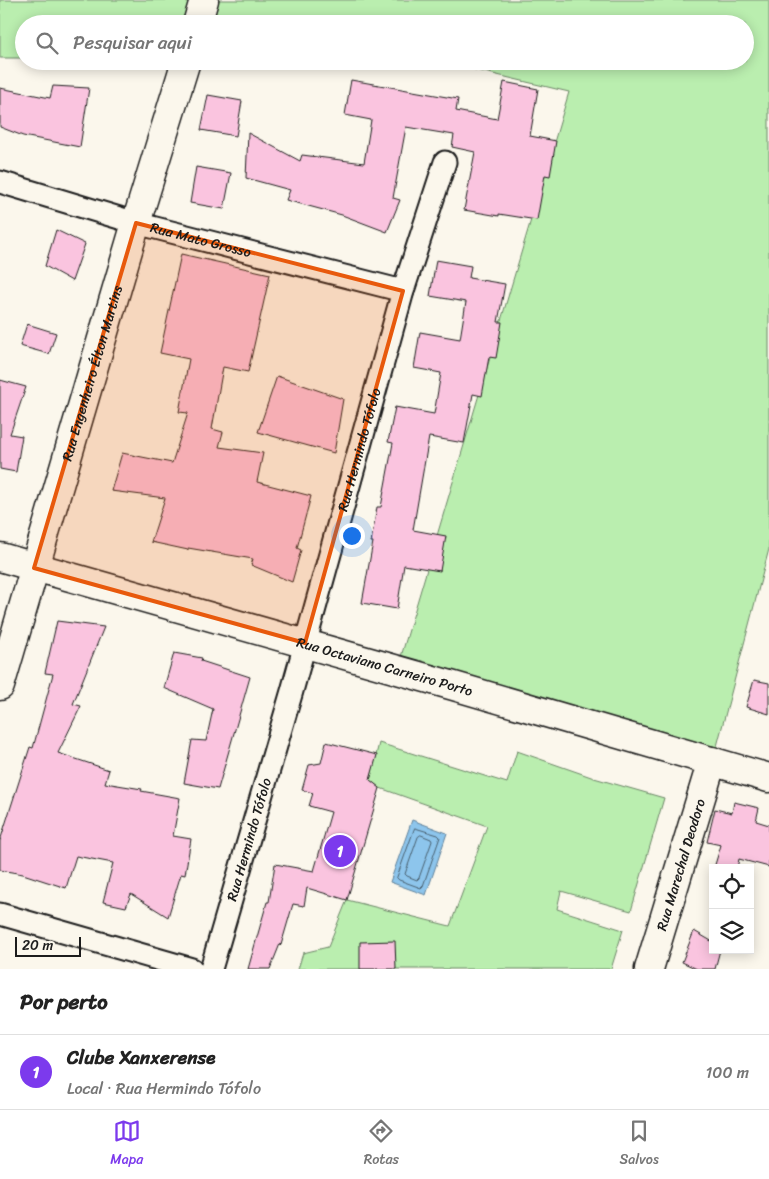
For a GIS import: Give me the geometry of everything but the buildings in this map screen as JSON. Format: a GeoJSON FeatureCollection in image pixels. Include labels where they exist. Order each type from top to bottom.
{"type":"FeatureCollection","features":[{"type":"Feature","properties":{"kind":"street"},"geometry":{"type":"LineString","coordinates":[[200,15],[204,0]]}},
{"type":"Feature","properties":{"kind":"street","name":"Rua Engenheiro Élton Martins"},"geometry":{"type":"LineString","coordinates":[[0,686],[136,223],[183,70]]}},
{"type":"Feature","properties":{"kind":"street","name":"Rua Hermindo Tófolo"},"geometry":{"type":"LineString","coordinates":[[212,969],[403,291],[445,162]]}},
{"type":"Feature","properties":{"kind":"street","name":"Rua Mato Grosso"},"geometry":{"type":"LineString","coordinates":[[0,182],[136,223],[403,291]]}},
{"type":"Feature","properties":{"kind":"street","name":"Rua Octaviano Carneiro Porto"},"geometry":{"type":"LineString","coordinates":[[0,558],[305,643],[769,778]]}},
{"type":"Feature","properties":{"kind":"street","name":"Rua Marechal Deodoro"},"geometry":{"type":"LineString","coordinates":[[649,969],[712,761]]}},
{"type":"Feature","properties":{"kind":"street"},"geometry":{"type":"LineString","coordinates":[[0,914],[192,969]]}},
{"type":"Feature","properties":{"kind":"highlighted area"},"geometry":{"type":"Polygon","coordinates":[[[136,223],[403,291],[305,643],[34,568],[136,223]]]}},
{"type":"Feature","properties":{"kind":"green space"},"geometry":{"type":"Polygon","coordinates":[[[0,0],[769,0],[769,549],[716,750],[400,660],[569,92],[476,70],[754,70],[754,15],[15,15],[15,58],[0,58],[0,0]]]}},
{"type":"Feature","properties":{"kind":"green space"},"geometry":{"type":"Polygon","coordinates":[[[379,743],[507,783],[517,751],[594,778],[664,798],[631,911],[561,891],[557,909],[623,930],[611,969],[298,969],[303,953],[328,947],[347,900],[450,926],[487,826],[380,788],[370,780],[379,743]]]}},
{"type":"Feature","properties":{"kind":"water"},"geometry":{"type":"Polygon","coordinates":[[[412,820],[447,833],[426,895],[390,882],[412,820]]]}},
{"type":"Feature","properties":{"kind":"place","name":"Clube Xanxerense"},"geometry":{"type":"Point","coordinates":[340,851]}}]}
